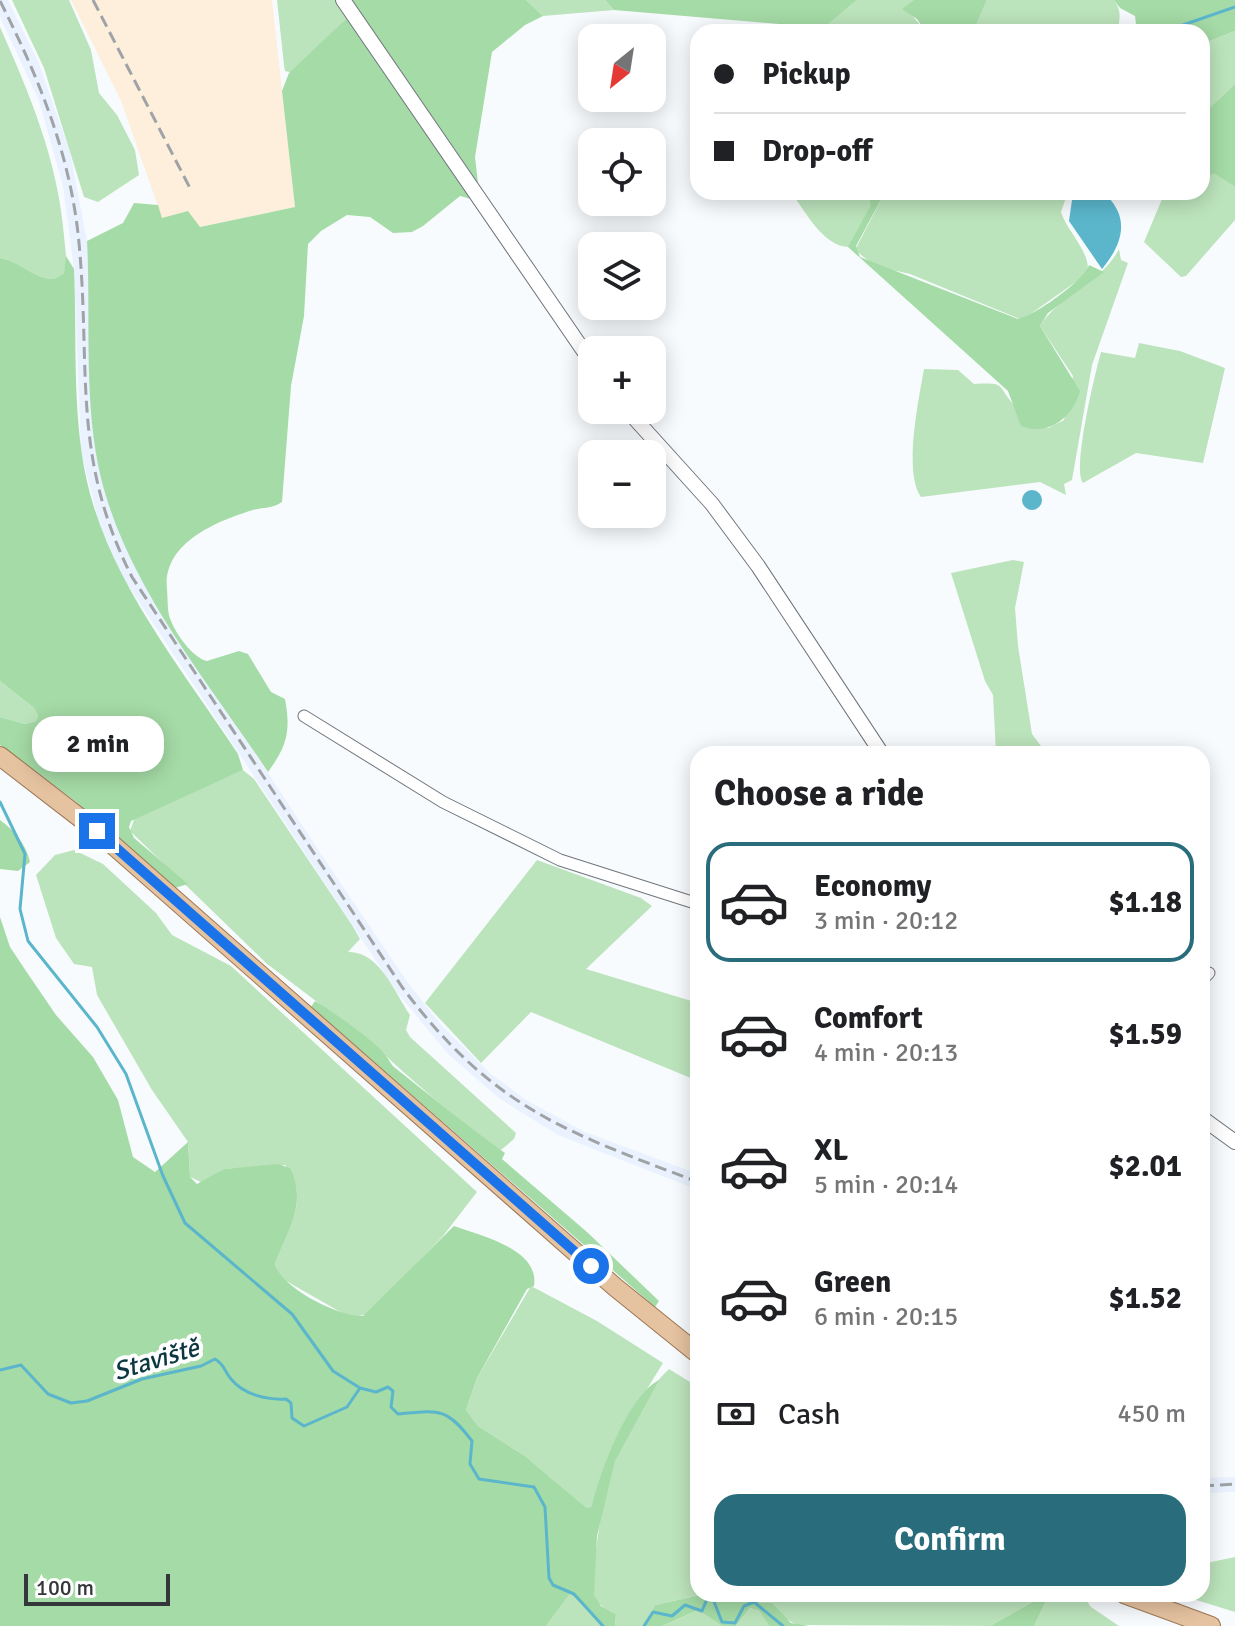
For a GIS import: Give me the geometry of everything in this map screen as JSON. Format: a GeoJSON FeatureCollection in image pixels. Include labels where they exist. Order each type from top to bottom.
{"type":"FeatureCollection","features":[{"type":"Feature","properties":{"kind":"main road"},"geometry":{"type":"LineString","coordinates":[[0,756],[97,831],[615,1287],[690,1348]]}},
{"type":"Feature","properties":{"kind":"main road"},"geometry":{"type":"LineString","coordinates":[[1146,1602],[1211,1626]]}},
{"type":"Feature","properties":{"kind":"street"},"geometry":{"type":"LineString","coordinates":[[343,0],[578,343]]}},
{"type":"Feature","properties":{"kind":"street"},"geometry":{"type":"LineString","coordinates":[[640,424],[712,504],[758,566],[877,746]]}},
{"type":"Feature","properties":{"kind":"street"},"geometry":{"type":"LineString","coordinates":[[304,716],[443,802],[560,860],[690,901]]}},
{"type":"Feature","properties":{"kind":"street"},"geometry":{"type":"LineString","coordinates":[[1210,1124],[1235,1142]]}},
{"type":"Feature","properties":{"kind":"shaded area"},"geometry":{"type":"Polygon","coordinates":[[[0,0],[8,0],[38,61],[70,152],[87,241],[96,450],[101,476],[138,574],[323,857],[408,983],[442,1026],[490,1073],[526,1100],[585,1132],[690,1171],[690,1187],[558,1135],[500,1099],[448,1054],[396,991],[125,581],[100,527],[81,452],[74,269],[63,186],[39,101],[0,17],[0,0]]]}},
{"type":"Feature","properties":{"kind":"shaded area"},"geometry":{"type":"Polygon","coordinates":[[[71,0],[272,0],[295,207],[200,227],[162,218],[121,101],[71,0]]]}},
{"type":"Feature","properties":{"kind":"shaded area"},"geometry":{"type":"Polygon","coordinates":[[[1235,1477],[1235,1492],[1210,1493],[1210,1478],[1235,1477]]]}},
{"type":"Feature","properties":{"kind":"green space"},"geometry":{"type":"Polygon","coordinates":[[[12,0],[69,0],[91,50],[99,93],[117,115],[135,150],[139,175],[98,202],[84,197],[44,68],[12,0]]]}},
{"type":"Feature","properties":{"kind":"green space"},"geometry":{"type":"Polygon","coordinates":[[[277,0],[336,0],[347,18],[293,73],[285,71],[277,0]]]}},
{"type":"Feature","properties":{"kind":"green space"},"geometry":{"type":"Polygon","coordinates":[[[352,0],[526,0],[543,16],[525,25],[492,52],[475,157],[478,183],[352,0]]]}},
{"type":"Feature","properties":{"kind":"green space"},"geometry":{"type":"Polygon","coordinates":[[[526,0],[605,0],[614,10],[543,16],[526,0]]]}},
{"type":"Feature","properties":{"kind":"green space"},"geometry":{"type":"Polygon","coordinates":[[[605,0],[857,0],[828,24],[779,24],[614,10],[605,0]]]}},
{"type":"Feature","properties":{"kind":"green space"},"geometry":{"type":"Polygon","coordinates":[[[857,0],[914,0],[910,13],[919,24],[828,24],[857,0]]]}},
{"type":"Feature","properties":{"kind":"green space"},"geometry":{"type":"Polygon","coordinates":[[[914,0],[987,0],[976,24],[920,24],[902,9],[914,0]]]}},
{"type":"Feature","properties":{"kind":"green space"},"geometry":{"type":"Polygon","coordinates":[[[987,0],[1114,0],[1119,12],[1119,24],[976,24],[987,0]]]}},
{"type":"Feature","properties":{"kind":"green space"},"geometry":{"type":"Polygon","coordinates":[[[1114,0],[1235,0],[1235,31],[1210,41],[1210,24],[1136,24],[1135,16],[1120,8],[1114,0]]]}},
{"type":"Feature","properties":{"kind":"green space"},"geometry":{"type":"Polygon","coordinates":[[[347,18],[471,199],[460,196],[412,232],[393,233],[370,217],[347,215],[321,231],[308,244],[304,316],[291,386],[282,502],[207,528],[182,548],[168,574],[170,618],[191,650],[207,661],[239,651],[248,654],[271,692],[285,699],[288,720],[286,738],[268,772],[195,667],[150,595],[113,518],[101,478],[92,420],[87,241],[123,223],[134,203],[158,205],[162,218],[188,211],[200,227],[295,207],[282,91],[289,73],[347,18]]]}},
{"type":"Feature","properties":{"kind":"green space"},"geometry":{"type":"Polygon","coordinates":[[[0,27],[32,103],[56,181],[66,259],[64,273],[54,279],[39,276],[0,258],[0,27]]]}},
{"type":"Feature","properties":{"kind":"green space"},"geometry":{"type":"Polygon","coordinates":[[[1235,31],[1235,84],[1210,107],[1210,41],[1235,31]]]}},
{"type":"Feature","properties":{"kind":"green space"},"geometry":{"type":"Polygon","coordinates":[[[1235,84],[1235,187],[1214,173],[1210,175],[1210,107],[1235,84]]]}},
{"type":"Feature","properties":{"kind":"green space"},"geometry":{"type":"Polygon","coordinates":[[[1214,172],[1235,187],[1235,220],[1186,276],[1181,277],[1144,242],[1162,200],[1210,200],[1210,175],[1214,172]]]}},
{"type":"Feature","properties":{"kind":"green space"},"geometry":{"type":"Polygon","coordinates":[[[797,200],[868,200],[872,205],[850,247],[832,242],[816,227],[797,200]]]}},
{"type":"Feature","properties":{"kind":"green space"},"geometry":{"type":"Polygon","coordinates":[[[869,200],[881,200],[856,246],[860,257],[1018,319],[1058,296],[1089,265],[1104,272],[1048,313],[1040,326],[1080,391],[1066,416],[1041,429],[1021,426],[1008,391],[848,247],[871,205],[869,200]]]}},
{"type":"Feature","properties":{"kind":"green space"},"geometry":{"type":"Polygon","coordinates":[[[881,200],[1065,200],[1061,212],[1088,266],[1087,274],[1022,320],[910,274],[875,266],[855,250],[881,200]]]}},
{"type":"Feature","properties":{"kind":"green space"},"geometry":{"type":"Polygon","coordinates":[[[1119,249],[1121,260],[1128,263],[1092,365],[1072,480],[1064,484],[1066,495],[1040,482],[921,497],[913,471],[913,454],[924,369],[958,370],[974,384],[997,385],[1018,409],[1048,428],[1064,420],[1073,376],[1040,326],[1058,305],[1102,271],[1119,249]]]}},
{"type":"Feature","properties":{"kind":"green space"},"geometry":{"type":"Polygon","coordinates":[[[66,256],[74,269],[77,399],[82,451],[97,515],[111,552],[149,622],[238,754],[243,770],[131,821],[129,827],[134,838],[188,884],[175,888],[75,801],[0,745],[0,717],[25,724],[36,721],[38,716],[34,708],[0,681],[0,258],[39,276],[54,279],[64,273],[66,256]]]}},
{"type":"Feature","properties":{"kind":"green space"},"geometry":{"type":"Polygon","coordinates":[[[1139,343],[1180,351],[1225,368],[1203,463],[1136,453],[1083,483],[1080,474],[1082,441],[1101,352],[1135,358],[1139,343]]]}},
{"type":"Feature","properties":{"kind":"green space"},"geometry":{"type":"Polygon","coordinates":[[[1013,560],[1024,562],[1015,608],[1018,646],[1032,734],[1041,746],[996,746],[993,695],[985,681],[951,573],[1013,560]]]}},
{"type":"Feature","properties":{"kind":"green space"},"geometry":{"type":"Polygon","coordinates":[[[0,681],[34,708],[38,716],[36,721],[25,724],[0,717],[0,681]]]}},
{"type":"Feature","properties":{"kind":"green space"},"geometry":{"type":"Polygon","coordinates":[[[243,770],[254,779],[352,925],[360,939],[348,952],[369,958],[392,984],[410,1015],[406,1030],[410,1037],[516,1133],[514,1139],[501,1150],[441,1104],[384,1053],[266,963],[130,831],[135,817],[243,770]]]}},
{"type":"Feature","properties":{"kind":"green space"},"geometry":{"type":"Polygon","coordinates":[[[0,820],[26,849],[30,862],[18,871],[0,869],[0,820]]]}},
{"type":"Feature","properties":{"kind":"green space"},"geometry":{"type":"Polygon","coordinates":[[[74,850],[103,864],[156,913],[172,935],[231,966],[477,1192],[443,1236],[368,1314],[354,1317],[344,1314],[279,1277],[275,1264],[291,1227],[297,1202],[293,1177],[285,1165],[224,1169],[203,1183],[190,1177],[188,1142],[152,1090],[97,995],[92,967],[74,964],[56,938],[36,875],[55,855],[74,850]]]}},
{"type":"Feature","properties":{"kind":"green space"},"geometry":{"type":"Polygon","coordinates":[[[537,860],[641,898],[652,906],[586,969],[690,1001],[690,1078],[531,1012],[481,1063],[425,1003],[537,860]]]}},
{"type":"Feature","properties":{"kind":"green space"},"geometry":{"type":"Polygon","coordinates":[[[0,917],[10,947],[56,1015],[93,1057],[118,1100],[133,1157],[155,1172],[188,1142],[190,1177],[197,1184],[224,1169],[278,1164],[290,1168],[295,1181],[296,1206],[275,1264],[299,1291],[340,1312],[363,1316],[454,1226],[506,1246],[528,1262],[534,1286],[527,1289],[477,1378],[466,1410],[478,1426],[525,1456],[587,1508],[592,1506],[601,1474],[626,1418],[648,1389],[659,1380],[615,1461],[597,1536],[594,1595],[601,1606],[616,1614],[615,1626],[604,1626],[570,1594],[546,1626],[0,1626],[0,917]]]}},
{"type":"Feature","properties":{"kind":"green space"},"geometry":{"type":"Polygon","coordinates":[[[315,1001],[370,1040],[394,1067],[505,1153],[502,1159],[587,1232],[659,1301],[655,1307],[311,1007],[315,1001]]]}},
{"type":"Feature","properties":{"kind":"green space"},"geometry":{"type":"Polygon","coordinates":[[[531,1286],[597,1321],[663,1363],[620,1433],[592,1506],[587,1508],[525,1456],[478,1426],[466,1410],[477,1378],[531,1286]]]}},
{"type":"Feature","properties":{"kind":"green space"},"geometry":{"type":"Polygon","coordinates":[[[669,1369],[690,1382],[690,1597],[655,1605],[645,1626],[615,1626],[616,1614],[596,1600],[593,1589],[599,1527],[618,1453],[627,1430],[653,1387],[669,1369]]]}},
{"type":"Feature","properties":{"kind":"green space"},"geometry":{"type":"Polygon","coordinates":[[[1235,1557],[1235,1612],[1203,1602],[1210,1602],[1210,1562],[1235,1557]]]}},
{"type":"Feature","properties":{"kind":"green space"},"geometry":{"type":"Polygon","coordinates":[[[570,1594],[604,1626],[546,1626],[570,1594]]]}},
{"type":"Feature","properties":{"kind":"green space"},"geometry":{"type":"Polygon","coordinates":[[[690,1597],[690,1602],[772,1603],[791,1623],[809,1626],[769,1626],[759,1611],[750,1608],[736,1626],[722,1626],[698,1610],[662,1626],[645,1626],[655,1605],[690,1597]]]}},
{"type":"Feature","properties":{"kind":"green space"},"geometry":{"type":"Polygon","coordinates":[[[1032,1602],[990,1626],[797,1625],[778,1614],[771,1603],[760,1603],[1032,1602]]]}},
{"type":"Feature","properties":{"kind":"green space"},"geometry":{"type":"Polygon","coordinates":[[[1032,1602],[1046,1602],[1034,1626],[990,1626],[1032,1602]]]}},
{"type":"Feature","properties":{"kind":"green space"},"geometry":{"type":"Polygon","coordinates":[[[1046,1602],[1088,1602],[1119,1626],[1034,1626],[1046,1602]]]}},
{"type":"Feature","properties":{"kind":"green space"},"geometry":{"type":"Polygon","coordinates":[[[750,1608],[759,1611],[769,1626],[736,1626],[750,1608]]]}},
{"type":"Feature","properties":{"kind":"green space"},"geometry":{"type":"Polygon","coordinates":[[[698,1610],[722,1626],[662,1626],[698,1610]]]}},
{"type":"Feature","properties":{"kind":"water"},"geometry":{"type":"Polygon","coordinates":[[[1072,200],[1110,200],[1114,205],[1119,214],[1121,233],[1102,269],[1069,221],[1072,200]]]}},
{"type":"Feature","properties":{"kind":"water"},"geometry":{"type":"Polygon","coordinates":[[[1032,490],[1039,493],[1042,500],[1039,507],[1032,510],[1025,507],[1022,500],[1025,493],[1032,490]]]}},
{"type":"Feature","properties":{"kind":"waterway"},"geometry":{"type":"LineString","coordinates":[[1186,24],[1235,7]]}},
{"type":"Feature","properties":{"kind":"waterway"},"geometry":{"type":"LineString","coordinates":[[0,802],[25,854],[20,909],[28,941],[97,1027],[126,1074],[163,1176],[185,1223],[292,1314],[333,1371],[360,1388]]}},
{"type":"Feature","properties":{"kind":"waterway","name":"Staviště"},"geometry":{"type":"LineString","coordinates":[[0,1370],[21,1365],[48,1394],[71,1403],[87,1401],[142,1379],[201,1366],[215,1359],[231,1379],[249,1393],[271,1399],[286,1399],[291,1403],[292,1418],[304,1426],[347,1407],[360,1388],[376,1392],[388,1387],[393,1391],[391,1407],[398,1414],[441,1413],[455,1422],[472,1441],[470,1464],[479,1479],[534,1487],[545,1507],[549,1578],[553,1585],[574,1594],[603,1626]]}},
{"type":"Feature","properties":{"kind":"waterway","name":"Staviště"},"geometry":{"type":"LineString","coordinates":[[644,1626],[653,1612],[672,1616],[685,1605],[702,1611],[706,1602]]}},
{"type":"Feature","properties":{"kind":"waterway","name":"Staviště"},"geometry":{"type":"LineString","coordinates":[[714,1602],[722,1622],[735,1623],[744,1606],[754,1602]]}},
{"type":"Feature","properties":{"kind":"waterway","name":"Staviště"},"geometry":{"type":"LineString","coordinates":[[754,1602],[783,1626]]}},
{"type":"Feature","properties":{"kind":"railway"},"geometry":{"type":"LineString","coordinates":[[93,0],[192,192]]}},
{"type":"Feature","properties":{"kind":"railway"},"geometry":{"type":"LineString","coordinates":[[0,1],[40,88],[69,179],[79,243],[87,412],[92,452],[113,533],[132,577],[402,987],[435,1028],[467,1061],[533,1110],[607,1147],[690,1179]]}},
{"type":"Feature","properties":{"kind":"railway"},"geometry":{"type":"LineString","coordinates":[[1210,1486],[1235,1484]]}},
{"type":"Feature","properties":{"kind":"route"},"geometry":{"type":"LineString","coordinates":[[97,831],[591,1266]]}}]}
